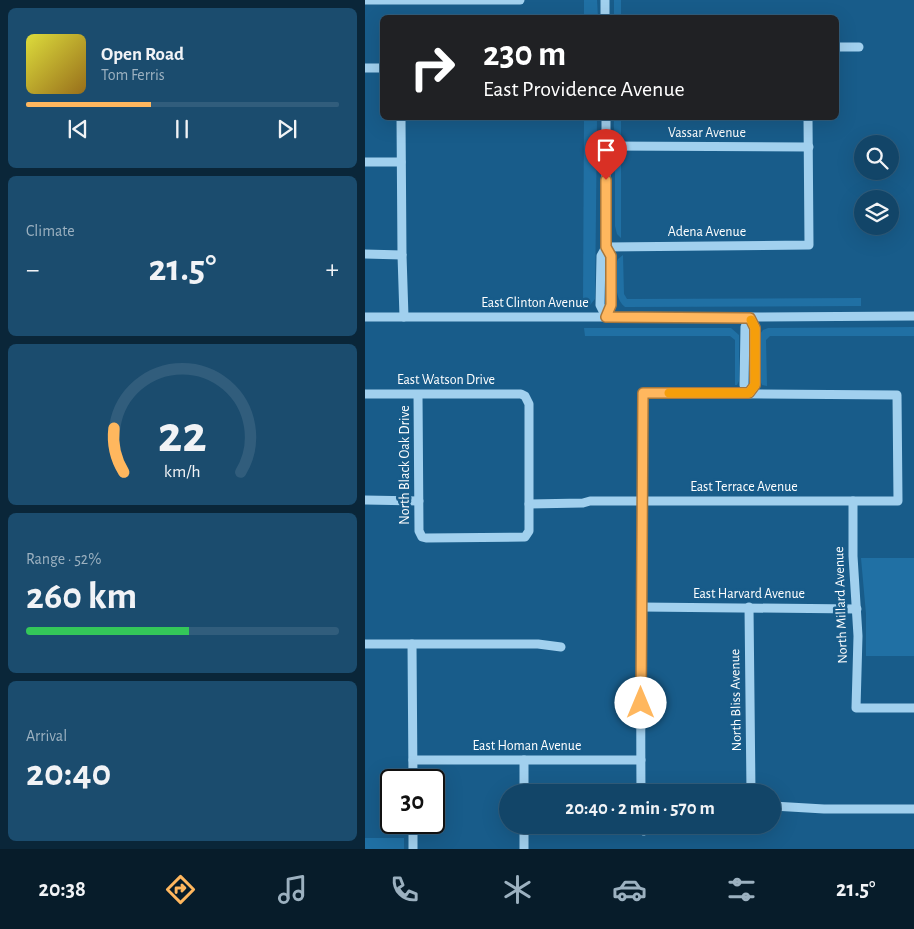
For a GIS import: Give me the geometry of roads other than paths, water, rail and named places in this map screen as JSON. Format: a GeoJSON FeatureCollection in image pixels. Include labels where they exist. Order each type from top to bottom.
{"type":"FeatureCollection","features":[{"type":"Feature","properties":{"kind":"street"},"geometry":{"type":"LineString","coordinates":[[365,0],[520,0]]}},
{"type":"Feature","properties":{"kind":"street"},"geometry":{"type":"LineString","coordinates":[[605,0],[605,15]]}},
{"type":"Feature","properties":{"kind":"street"},"geometry":{"type":"LineString","coordinates":[[839,46],[859,47]]}},
{"type":"Feature","properties":{"kind":"street"},"geometry":{"type":"LineString","coordinates":[[365,68],[380,68]]}},
{"type":"Feature","properties":{"kind":"street"},"geometry":{"type":"LineString","coordinates":[[401,120],[403,317]]}},
{"type":"Feature","properties":{"kind":"street"},"geometry":{"type":"LineString","coordinates":[[606,120],[606,247],[601,256],[601,305],[606,317]]}},
{"type":"Feature","properties":{"kind":"street"},"geometry":{"type":"LineString","coordinates":[[808,120],[809,147]]}},
{"type":"Feature","properties":{"kind":"street","name":"Vassar Avenue"},"geometry":{"type":"LineString","coordinates":[[606,146],[809,147]]}},
{"type":"Feature","properties":{"kind":"street","name":"Adena Avenue"},"geometry":{"type":"LineString","coordinates":[[606,247],[809,245],[809,147]]}},
{"type":"Feature","properties":{"kind":"street"},"geometry":{"type":"LineString","coordinates":[[365,162],[401,162]]}},
{"type":"Feature","properties":{"kind":"street"},"geometry":{"type":"LineString","coordinates":[[365,254],[402,254]]}},
{"type":"Feature","properties":{"kind":"street","name":"East Clinton Avenue"},"geometry":{"type":"LineString","coordinates":[[365,317],[750,318],[914,316]]}},
{"type":"Feature","properties":{"kind":"street"},"geometry":{"type":"LineString","coordinates":[[641,784],[643,393],[749,393],[755,385],[755,328],[750,318]]}},
{"type":"Feature","properties":{"kind":"street","name":"East Terrace Avenue"},"geometry":{"type":"LineString","coordinates":[[529,504],[583,504],[589,501],[898,501],[897,395],[749,393]]}},
{"type":"Feature","properties":{"kind":"street","name":"East Watson Drive"},"geometry":{"type":"LineString","coordinates":[[365,394],[521,394],[529,404],[529,504]]}},
{"type":"Feature","properties":{"kind":"street","name":"North Black Oak Drive"},"geometry":{"type":"LineString","coordinates":[[418,394],[419,530],[421,536],[426,538],[520,537],[528,534],[529,531],[529,504]]}},
{"type":"Feature","properties":{"kind":"street"},"geometry":{"type":"LineString","coordinates":[[365,500],[419,501]]}},
{"type":"Feature","properties":{"kind":"street","name":"North Millard Avenue"},"geometry":{"type":"LineString","coordinates":[[853,501],[853,556],[857,608],[856,708],[914,708]]}},
{"type":"Feature","properties":{"kind":"street","name":"East Harvard Avenue"},"geometry":{"type":"LineString","coordinates":[[641,608],[857,608]]}},
{"type":"Feature","properties":{"kind":"street","name":"North Bliss Avenue"},"geometry":{"type":"LineString","coordinates":[[749,608],[751,784]]}},
{"type":"Feature","properties":{"kind":"street"},"geometry":{"type":"LineString","coordinates":[[365,644],[538,644],[561,647]]}},
{"type":"Feature","properties":{"kind":"street"},"geometry":{"type":"LineString","coordinates":[[412,644],[413,769]]}},
{"type":"Feature","properties":{"kind":"street","name":"East Homan Avenue"},"geometry":{"type":"LineString","coordinates":[[413,760],[641,760]]}},
{"type":"Feature","properties":{"kind":"street"},"geometry":{"type":"LineString","coordinates":[[524,760],[524,784]]}},
{"type":"Feature","properties":{"kind":"street"},"geometry":{"type":"LineString","coordinates":[[781,806],[824,809],[914,809]]}},
{"type":"Feature","properties":{"kind":"street"},"geometry":{"type":"LineString","coordinates":[[413,834],[413,849]]}},
{"type":"Feature","properties":{"kind":"street"},"geometry":{"type":"LineString","coordinates":[[524,834],[524,849]]}}]}
